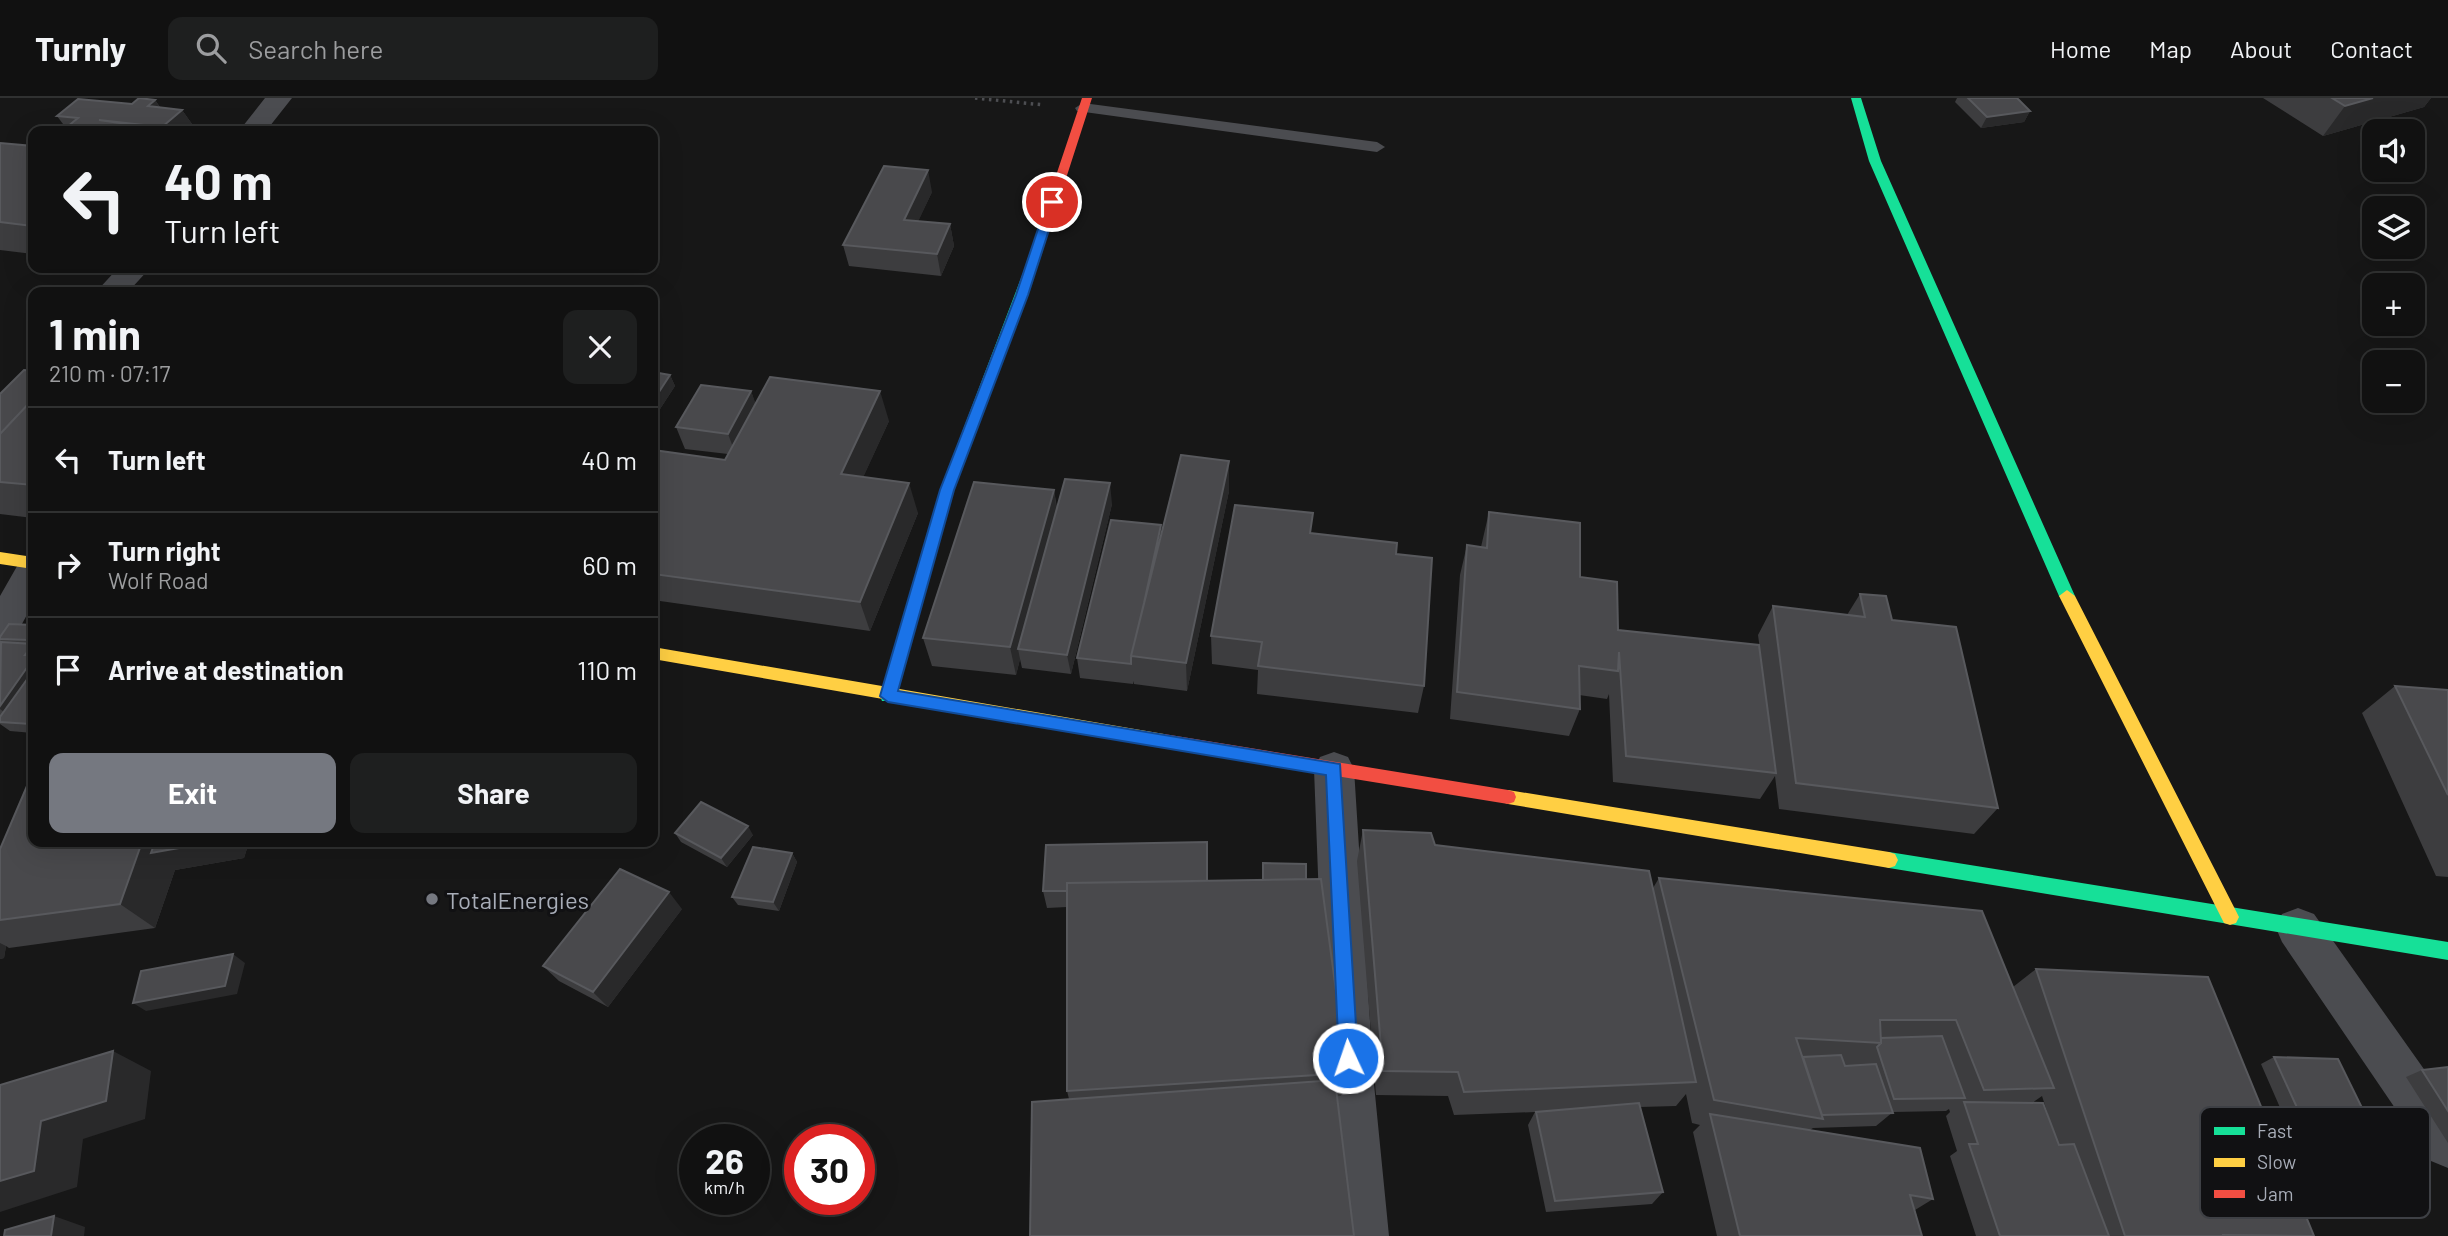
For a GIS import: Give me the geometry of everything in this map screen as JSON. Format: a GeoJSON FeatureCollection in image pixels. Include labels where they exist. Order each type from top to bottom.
{"type":"FeatureCollection","features":[{"type":"Feature","properties":{"kind":"main road"},"geometry":{"type":"LineString","coordinates":[[1856,98],[1875,161],[2060,582],[2230,917]]}},
{"type":"Feature","properties":{"kind":"main road"},"geometry":{"type":"LineString","coordinates":[[888,696],[947,490],[1022,295],[1085,103]]}},
{"type":"Feature","properties":{"kind":"main road"},"geometry":{"type":"LineString","coordinates":[[0,558],[28,562]]}},
{"type":"Feature","properties":{"kind":"main road"},"geometry":{"type":"LineString","coordinates":[[658,655],[888,696],[2448,951]]}},
{"type":"Feature","properties":{"kind":"street"},"geometry":{"type":"LineString","coordinates":[[256,126],[279,98]]}},
{"type":"Feature","properties":{"kind":"street"},"geometry":{"type":"LineString","coordinates":[[116,287],[130,273]]}},
{"type":"Feature","properties":{"kind":"street"},"geometry":{"type":"LineString","coordinates":[[0,629],[28,580]]}},
{"type":"Feature","properties":{"kind":"street"},"geometry":{"type":"LineString","coordinates":[[1334,769],[1350,1084],[1364,1236]]}},
{"type":"Feature","properties":{"kind":"street"},"geometry":{"type":"LineString","coordinates":[[2298,928],[2422,1107]]}},
{"type":"Feature","properties":{"kind":"street"},"geometry":{"type":"LineString","coordinates":[[2430,1118],[2448,1144]]}},
{"type":"Feature","properties":{"kind":"lane"},"geometry":{"type":"LineString","coordinates":[[1085,103],[1377,147]]}},
{"type":"Feature","properties":{"kind":"path"},"geometry":{"type":"LineString","coordinates":[[975,98],[1085,103]]}},
{"type":"Feature","properties":{"kind":"building"},"geometry":{"type":"Polygon","coordinates":[[[139,98],[155,100],[148,106],[182,110],[163,126],[99,120],[140,126],[68,126],[78,118],[57,116],[78,99],[132,104],[139,98]]]}},
{"type":"Feature","properties":{"kind":"building"},"geometry":{"type":"Polygon","coordinates":[[[1968,98],[2017,98],[2030,111],[1987,117],[1968,98]]]}},
{"type":"Feature","properties":{"kind":"building"},"geometry":{"type":"Polygon","coordinates":[[[2332,98],[2373,98],[2345,106],[2332,98]]]}},
{"type":"Feature","properties":{"kind":"building"},"geometry":{"type":"Polygon","coordinates":[[[0,143],[28,146],[28,226],[0,222],[0,143]]]}},
{"type":"Feature","properties":{"kind":"building"},"geometry":{"type":"Polygon","coordinates":[[[884,166],[928,170],[904,220],[950,224],[937,254],[843,245],[884,166]]]}},
{"type":"Feature","properties":{"kind":"building"},"geometry":{"type":"Polygon","coordinates":[[[24,370],[28,370],[28,404],[0,434],[0,394],[24,370]]]}},
{"type":"Feature","properties":{"kind":"building"},"geometry":{"type":"Polygon","coordinates":[[[658,373],[670,375],[658,393],[658,373]]]}},
{"type":"Feature","properties":{"kind":"building"},"geometry":{"type":"Polygon","coordinates":[[[770,377],[880,391],[841,474],[909,483],[860,602],[658,575],[658,451],[725,460],[770,377]]]}},
{"type":"Feature","properties":{"kind":"building"},"geometry":{"type":"Polygon","coordinates":[[[701,385],[751,391],[728,434],[676,427],[701,385]]]}},
{"type":"Feature","properties":{"kind":"building"},"geometry":{"type":"Polygon","coordinates":[[[28,404],[28,485],[0,482],[0,434],[28,404]]]}},
{"type":"Feature","properties":{"kind":"building"},"geometry":{"type":"Polygon","coordinates":[[[1181,455],[1229,461],[1186,663],[1131,656],[1181,455]]]}},
{"type":"Feature","properties":{"kind":"building"},"geometry":{"type":"Polygon","coordinates":[[[1065,479],[1110,483],[1067,655],[1018,649],[1065,479]]]}},
{"type":"Feature","properties":{"kind":"building"},"geometry":{"type":"Polygon","coordinates":[[[974,482],[1054,490],[1010,647],[923,638],[974,482]]]}},
{"type":"Feature","properties":{"kind":"building"},"geometry":{"type":"Polygon","coordinates":[[[1235,505],[1313,513],[1310,533],[1397,543],[1396,554],[1432,558],[1424,686],[1258,666],[1262,642],[1211,636],[1235,505]]]}},
{"type":"Feature","properties":{"kind":"building"},"geometry":{"type":"Polygon","coordinates":[[[1489,512],[1580,523],[1580,577],[1617,582],[1618,630],[1759,645],[1776,773],[1626,756],[1619,652],[1618,671],[1579,666],[1580,709],[1457,692],[1467,545],[1487,548],[1489,512]]]}},
{"type":"Feature","properties":{"kind":"building"},"geometry":{"type":"Polygon","coordinates":[[[1111,520],[1161,525],[1131,664],[1077,658],[1111,520]]]}},
{"type":"Feature","properties":{"kind":"building"},"geometry":{"type":"Polygon","coordinates":[[[1860,594],[1886,596],[1892,620],[1956,627],[1998,808],[1796,783],[1773,606],[1865,617],[1860,594]]]}},
{"type":"Feature","properties":{"kind":"building"},"geometry":{"type":"Polygon","coordinates":[[[9,624],[28,625],[28,640],[0,637],[9,624]]]}},
{"type":"Feature","properties":{"kind":"building"},"geometry":{"type":"Polygon","coordinates":[[[1,642],[28,644],[25,655],[28,655],[28,666],[0,706],[1,642]]]}},
{"type":"Feature","properties":{"kind":"building"},"geometry":{"type":"Polygon","coordinates":[[[28,678],[28,724],[0,722],[0,717],[28,678]]]}},
{"type":"Feature","properties":{"kind":"building"},"geometry":{"type":"Polygon","coordinates":[[[2395,686],[2448,690],[2448,795],[2395,686]]]}},
{"type":"Feature","properties":{"kind":"building"},"geometry":{"type":"Polygon","coordinates":[[[28,784],[28,847],[140,847],[120,904],[0,920],[0,849],[28,784]]]}},
{"type":"Feature","properties":{"kind":"building"},"geometry":{"type":"Polygon","coordinates":[[[701,802],[748,826],[721,858],[675,833],[701,802]]]}},
{"type":"Feature","properties":{"kind":"building"},"geometry":{"type":"Polygon","coordinates":[[[1363,830],[1431,833],[1435,845],[1649,871],[1696,1082],[1464,1092],[1458,1072],[1383,1071],[1363,830]]]}},
{"type":"Feature","properties":{"kind":"building"},"geometry":{"type":"Polygon","coordinates":[[[1207,842],[1207,881],[1067,883],[1067,891],[1043,891],[1046,845],[1207,842]]]}},
{"type":"Feature","properties":{"kind":"building"},"geometry":{"type":"Polygon","coordinates":[[[153,847],[185,847],[151,853],[153,847]]]}},
{"type":"Feature","properties":{"kind":"building"},"geometry":{"type":"Polygon","coordinates":[[[753,847],[792,853],[773,902],[732,897],[753,847]]]}},
{"type":"Feature","properties":{"kind":"building"},"geometry":{"type":"Polygon","coordinates":[[[1263,863],[1306,864],[1306,879],[1263,880],[1263,863]]]}},
{"type":"Feature","properties":{"kind":"building"},"geometry":{"type":"Polygon","coordinates":[[[620,869],[669,892],[593,992],[543,966],[620,869]]]}},
{"type":"Feature","properties":{"kind":"building"},"geometry":{"type":"Polygon","coordinates":[[[1659,878],[1982,911],[2054,1088],[1984,1090],[1956,1020],[1880,1020],[1881,1043],[1796,1038],[1823,1119],[1714,1100],[1659,878]]]}},
{"type":"Feature","properties":{"kind":"building"},"geometry":{"type":"Polygon","coordinates":[[[1321,879],[1347,1073],[1067,1091],[1067,883],[1321,879]]]}},
{"type":"Feature","properties":{"kind":"building"},"geometry":{"type":"Polygon","coordinates":[[[233,954],[225,986],[133,1003],[141,971],[233,954]]]}},
{"type":"Feature","properties":{"kind":"building"},"geometry":{"type":"Polygon","coordinates":[[[2036,969],[2208,977],[2261,1107],[2200,1107],[2200,1218],[2307,1218],[2314,1236],[2125,1236],[2036,969]]]}},
{"type":"Feature","properties":{"kind":"building"},"geometry":{"type":"Polygon","coordinates":[[[1942,1036],[1965,1098],[1894,1099],[1877,1047],[1881,1038],[1942,1036]]]}},
{"type":"Feature","properties":{"kind":"building"},"geometry":{"type":"Polygon","coordinates":[[[113,1051],[106,1101],[41,1121],[34,1171],[0,1181],[0,1085],[113,1051]]]}},
{"type":"Feature","properties":{"kind":"building"},"geometry":{"type":"Polygon","coordinates":[[[1841,1055],[1845,1066],[1876,1064],[1893,1113],[1822,1115],[1803,1057],[1841,1055]]]}},
{"type":"Feature","properties":{"kind":"building"},"geometry":{"type":"Polygon","coordinates":[[[2274,1057],[2338,1059],[2362,1107],[2297,1107],[2274,1057]]]}},
{"type":"Feature","properties":{"kind":"building"},"geometry":{"type":"Polygon","coordinates":[[[2448,1067],[2448,1111],[2422,1070],[2448,1067]]]}},
{"type":"Feature","properties":{"kind":"building"},"geometry":{"type":"Polygon","coordinates":[[[1335,1080],[1354,1236],[1030,1236],[1032,1102],[1335,1080]]]}},
{"type":"Feature","properties":{"kind":"building"},"geometry":{"type":"Polygon","coordinates":[[[1964,1102],[2043,1103],[2059,1145],[2074,1144],[2109,1236],[2000,1236],[1969,1144],[1978,1144],[1964,1102]]]}},
{"type":"Feature","properties":{"kind":"building"},"geometry":{"type":"Polygon","coordinates":[[[1639,1103],[1663,1192],[1555,1201],[1536,1112],[1639,1103]]]}},
{"type":"Feature","properties":{"kind":"building"},"geometry":{"type":"Polygon","coordinates":[[[1710,1114],[1920,1148],[1933,1199],[1910,1195],[1922,1236],[1740,1236],[1710,1114]]]}},
{"type":"Feature","properties":{"kind":"building"},"geometry":{"type":"Polygon","coordinates":[[[54,1216],[51,1236],[4,1236],[5,1230],[54,1216]]]}},
{"type":"Feature","properties":{"kind":"traffic: fast"},"geometry":{"type":"LineString","coordinates":[[1856,98],[1875,161],[2067,596]]}},
{"type":"Feature","properties":{"kind":"traffic: fast"},"geometry":{"type":"LineString","coordinates":[[888,696],[947,490],[1032,265]]}},
{"type":"Feature","properties":{"kind":"traffic: fast"},"geometry":{"type":"LineString","coordinates":[[1889,860],[2448,951]]}},
{"type":"Feature","properties":{"kind":"traffic: slow"},"geometry":{"type":"LineString","coordinates":[[0,558],[28,562]]}},
{"type":"Feature","properties":{"kind":"traffic: slow"},"geometry":{"type":"LineString","coordinates":[[2067,596],[2230,917]]}},
{"type":"Feature","properties":{"kind":"traffic: slow"},"geometry":{"type":"LineString","coordinates":[[658,654],[1164,741]]}},
{"type":"Feature","properties":{"kind":"traffic: slow"},"geometry":{"type":"LineString","coordinates":[[1508,797],[1889,860]]}},
{"type":"Feature","properties":{"kind":"traffic: jam"},"geometry":{"type":"LineString","coordinates":[[1032,265],[1087,98]]}},
{"type":"Feature","properties":{"kind":"traffic: jam"},"geometry":{"type":"LineString","coordinates":[[1164,741],[1508,797]]}},
{"type":"Feature","properties":{"kind":"place","name":"TotalEnergies"},"geometry":{"type":"Point","coordinates":[432,899]}},
{"type":"Feature","properties":{"kind":"route"},"geometry":{"type":"LineString","coordinates":[[1052,202],[1022,295],[947,490],[888,696],[1334,769],[1348,1058]]}}]}
